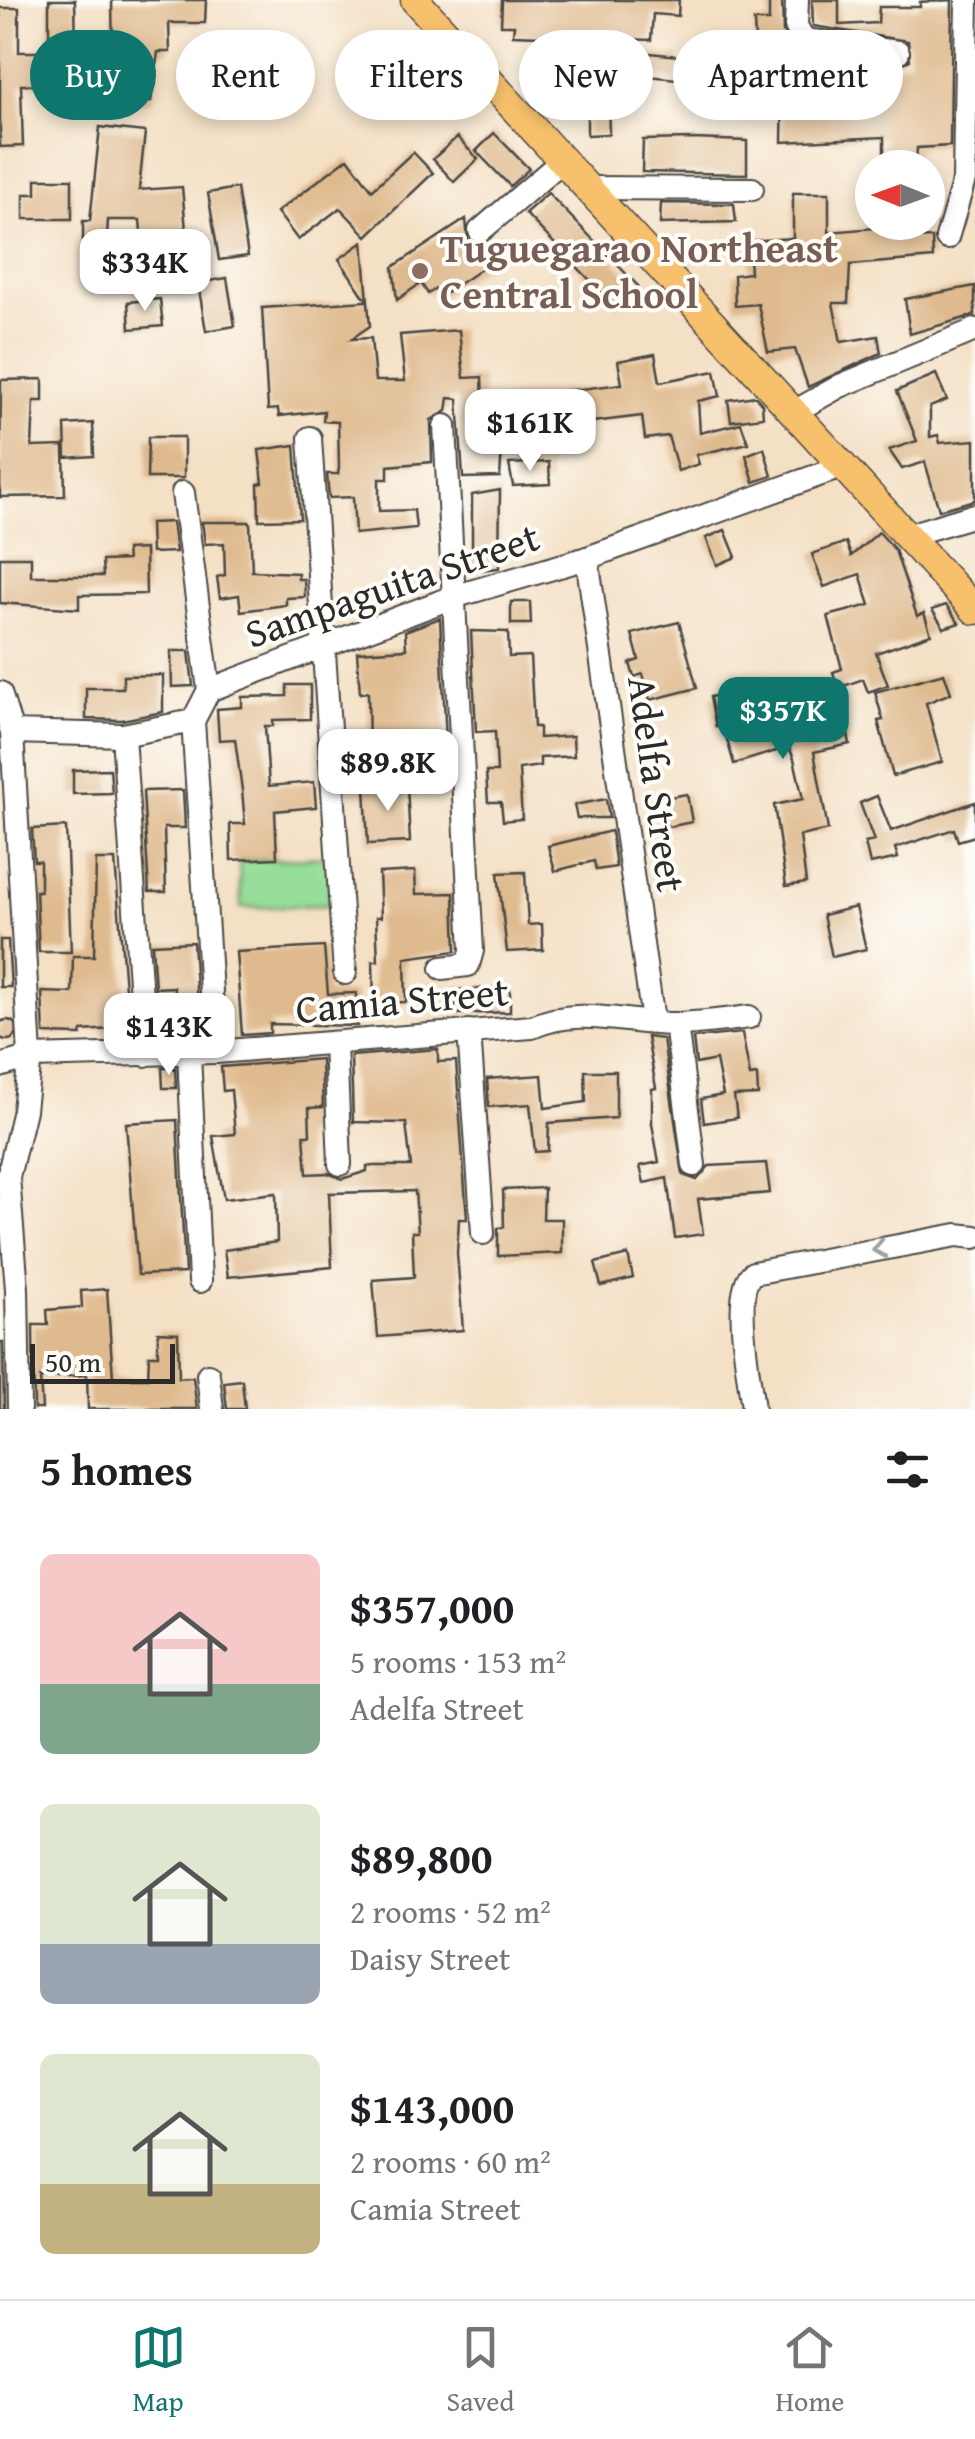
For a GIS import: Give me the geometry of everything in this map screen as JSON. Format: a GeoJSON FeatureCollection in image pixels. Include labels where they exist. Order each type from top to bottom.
{"type":"FeatureCollection","features":[{"type":"Feature","properties":{"kind":"main road"},"geometry":{"type":"LineString","coordinates":[[415,0],[975,610]]}},
{"type":"Feature","properties":{"kind":"street"},"geometry":{"type":"LineString","coordinates":[[797,0],[798,30]]}},
{"type":"Feature","properties":{"kind":"street"},"geometry":{"type":"LineString","coordinates":[[946,238],[964,180],[968,0]]}},
{"type":"Feature","properties":{"kind":"street"},"geometry":{"type":"LineString","coordinates":[[480,231],[563,160]]}},
{"type":"Feature","properties":{"kind":"street"},"geometry":{"type":"LineString","coordinates":[[588,188],[752,188]]}},
{"type":"Feature","properties":{"kind":"street"},"geometry":{"type":"LineString","coordinates":[[792,413],[840,386],[975,330]]}},
{"type":"Feature","properties":{"kind":"street"},"geometry":{"type":"LineString","coordinates":[[442,968],[468,965],[472,951],[445,426]]}},
{"type":"Feature","properties":{"kind":"street"},"geometry":{"type":"LineString","coordinates":[[310,438],[345,973]]}},
{"type":"Feature","properties":{"kind":"street","name":"Sampaguita Street"},"geometry":{"type":"LineString","coordinates":[[193,720],[208,690],[453,596],[588,558],[844,466]]}},
{"type":"Feature","properties":{"kind":"street"},"geometry":{"type":"LineString","coordinates":[[183,493],[208,690]]}},
{"type":"Feature","properties":{"kind":"street"},"geometry":{"type":"LineString","coordinates":[[905,536],[975,516]]}},
{"type":"Feature","properties":{"kind":"street","name":"Adelfa Street"},"geometry":{"type":"LineString","coordinates":[[588,558],[665,1023],[694,1165]]}},
{"type":"Feature","properties":{"kind":"street"},"geometry":{"type":"LineString","coordinates":[[0,693],[12,732],[30,1057],[24,1110],[8,1177],[19,1409]]}},
{"type":"Feature","properties":{"kind":"street"},"geometry":{"type":"LineString","coordinates":[[12,732],[123,735],[193,720],[216,1052]]}},
{"type":"Feature","properties":{"kind":"street"},"geometry":{"type":"LineString","coordinates":[[123,735],[145,1055]]}},
{"type":"Feature","properties":{"kind":"street","name":"Camia Street"},"geometry":{"type":"LineString","coordinates":[[0,1066],[30,1057],[189,1054],[335,1044],[610,1016],[665,1023],[749,1018]]}},
{"type":"Feature","properties":{"kind":"street"},"geometry":{"type":"LineString","coordinates":[[469,1031],[483,1233]]}},
{"type":"Feature","properties":{"kind":"street"},"geometry":{"type":"LineString","coordinates":[[335,1044],[340,1164]]}},
{"type":"Feature","properties":{"kind":"street"},"geometry":{"type":"LineString","coordinates":[[189,1054],[200,1281]]}},
{"type":"Feature","properties":{"kind":"street"},"geometry":{"type":"LineString","coordinates":[[753,1409],[741,1297],[746,1278],[753,1273],[958,1234],[975,1237]]}},
{"type":"Feature","properties":{"kind":"street"},"geometry":{"type":"LineString","coordinates":[[208,1375],[212,1409]]}},
{"type":"Feature","properties":{"kind":"green space"},"geometry":{"type":"Polygon","coordinates":[[[328,857],[331,905],[241,908],[239,861],[328,857]]]}},
{"type":"Feature","properties":{"kind":"building"},"geometry":{"type":"Polygon","coordinates":[[[49,0],[75,0],[76,30],[49,30],[49,0]]]}},
{"type":"Feature","properties":{"kind":"building"},"geometry":{"type":"Polygon","coordinates":[[[112,0],[206,0],[205,23],[169,23],[170,52],[158,52],[156,66],[156,30],[113,30],[112,0]]]}},
{"type":"Feature","properties":{"kind":"building"},"geometry":{"type":"Polygon","coordinates":[[[502,0],[679,0],[678,16],[653,14],[652,30],[519,30],[519,35],[513,35],[514,25],[501,25],[502,0]]]}},
{"type":"Feature","properties":{"kind":"building"},"geometry":{"type":"Polygon","coordinates":[[[769,0],[782,0],[783,30],[754,30],[754,21],[769,21],[769,0]]]}},
{"type":"Feature","properties":{"kind":"building"},"geometry":{"type":"Polygon","coordinates":[[[812,0],[839,0],[839,25],[878,23],[879,7],[920,7],[920,2],[952,0],[950,146],[884,150],[884,137],[782,142],[782,120],[903,120],[903,64],[910,60],[903,30],[813,26],[812,0]]]}},
{"type":"Feature","properties":{"kind":"building"},"geometry":{"type":"Polygon","coordinates":[[[0,8],[19,8],[19,52],[30,52],[30,85],[21,85],[23,146],[0,147],[0,8]]]}},
{"type":"Feature","properties":{"kind":"building"},"geometry":{"type":"Polygon","coordinates":[[[653,53],[673,55],[673,79],[653,77],[653,53]]]}},
{"type":"Feature","properties":{"kind":"building"},"geometry":{"type":"Polygon","coordinates":[[[587,120],[609,120],[609,134],[587,135],[587,120]]]}},
{"type":"Feature","properties":{"kind":"building"},"geometry":{"type":"Polygon","coordinates":[[[100,127],[145,132],[139,190],[182,187],[189,262],[144,265],[140,220],[108,220],[105,267],[83,267],[83,221],[90,221],[100,127]]]}},
{"type":"Feature","properties":{"kind":"building"},"geometry":{"type":"Polygon","coordinates":[[[494,133],[529,169],[510,186],[476,151],[494,133]]]}},
{"type":"Feature","properties":{"kind":"building"},"geometry":{"type":"Polygon","coordinates":[[[457,137],[478,159],[454,182],[433,159],[457,137]]]}},
{"type":"Feature","properties":{"kind":"building"},"geometry":{"type":"Polygon","coordinates":[[[643,140],[747,141],[747,174],[642,172],[643,140]]]}},
{"type":"Feature","properties":{"kind":"building"},"geometry":{"type":"Polygon","coordinates":[[[413,152],[433,173],[367,236],[340,208],[298,240],[277,212],[348,158],[372,190],[413,152]]]}},
{"type":"Feature","properties":{"kind":"building"},"geometry":{"type":"Polygon","coordinates":[[[36,179],[72,179],[72,219],[24,219],[24,194],[36,194],[36,179]]]}},
{"type":"Feature","properties":{"kind":"building"},"geometry":{"type":"Polygon","coordinates":[[[237,188],[248,256],[219,260],[208,193],[237,188]]]}},
{"type":"Feature","properties":{"kind":"building"},"geometry":{"type":"Polygon","coordinates":[[[548,193],[638,286],[616,307],[525,213],[548,193]]]}},
{"type":"Feature","properties":{"kind":"building"},"geometry":{"type":"Polygon","coordinates":[[[793,193],[829,193],[829,232],[855,230],[855,240],[932,240],[933,258],[850,265],[848,303],[833,303],[841,342],[878,336],[881,353],[808,387],[795,349],[768,352],[758,304],[735,306],[734,275],[750,273],[748,241],[793,238],[793,193]]]}},
{"type":"Feature","properties":{"kind":"building"},"geometry":{"type":"Polygon","coordinates":[[[661,203],[734,204],[736,222],[660,224],[661,203]]]}},
{"type":"Feature","properties":{"kind":"building"},"geometry":{"type":"Polygon","coordinates":[[[466,219],[468,240],[483,246],[493,261],[440,297],[435,289],[428,294],[421,283],[397,300],[393,267],[466,219]]]}},
{"type":"Feature","properties":{"kind":"building"},"geometry":{"type":"Polygon","coordinates":[[[363,242],[370,326],[351,339],[371,338],[375,381],[405,381],[400,335],[459,330],[464,378],[482,377],[483,401],[622,384],[618,361],[655,354],[660,382],[715,371],[720,396],[698,401],[700,433],[741,423],[748,443],[696,455],[699,464],[678,471],[668,436],[645,439],[642,416],[503,433],[500,477],[463,478],[458,399],[449,398],[447,411],[431,420],[432,462],[388,466],[388,479],[379,479],[379,511],[414,510],[416,528],[355,534],[353,497],[329,498],[327,474],[338,474],[339,467],[338,422],[323,421],[324,411],[279,416],[278,409],[268,410],[262,308],[367,301],[339,259],[363,242]]]}},
{"type":"Feature","properties":{"kind":"building"},"geometry":{"type":"Polygon","coordinates":[[[227,278],[235,326],[206,331],[198,283],[227,278]]]}},
{"type":"Feature","properties":{"kind":"building"},"geometry":{"type":"Polygon","coordinates":[[[975,286],[975,315],[910,334],[905,299],[975,286]]]}},
{"type":"Feature","properties":{"kind":"building"},"geometry":{"type":"Polygon","coordinates":[[[160,299],[163,326],[130,329],[128,302],[160,299]]]}},
{"type":"Feature","properties":{"kind":"building"},"geometry":{"type":"Polygon","coordinates":[[[936,374],[947,400],[930,407],[930,437],[938,435],[940,443],[975,440],[975,500],[939,510],[925,462],[902,469],[889,450],[917,441],[897,391],[936,374]]]}},
{"type":"Feature","properties":{"kind":"building"},"geometry":{"type":"Polygon","coordinates":[[[43,379],[43,401],[34,401],[32,447],[64,446],[65,496],[0,497],[1,380],[43,379]]]}},
{"type":"Feature","properties":{"kind":"building"},"geometry":{"type":"Polygon","coordinates":[[[755,396],[762,404],[763,417],[731,421],[728,400],[755,396]]]}},
{"type":"Feature","properties":{"kind":"building"},"geometry":{"type":"Polygon","coordinates":[[[93,423],[94,456],[66,458],[65,425],[93,423]]]}},
{"type":"Feature","properties":{"kind":"building"},"geometry":{"type":"Polygon","coordinates":[[[148,437],[184,437],[184,478],[147,478],[148,437]]]}},
{"type":"Feature","properties":{"kind":"building"},"geometry":{"type":"Polygon","coordinates":[[[295,445],[300,519],[259,520],[258,484],[263,483],[259,450],[295,445]]]}},
{"type":"Feature","properties":{"kind":"building"},"geometry":{"type":"Polygon","coordinates":[[[764,448],[772,476],[754,482],[746,455],[764,448]]]}},
{"type":"Feature","properties":{"kind":"building"},"geometry":{"type":"Polygon","coordinates":[[[549,462],[550,484],[513,486],[509,464],[549,462]]]}},
{"type":"Feature","properties":{"kind":"building"},"geometry":{"type":"Polygon","coordinates":[[[500,490],[499,568],[467,571],[467,555],[472,555],[472,495],[500,490]]]}},
{"type":"Feature","properties":{"kind":"building"},"geometry":{"type":"Polygon","coordinates":[[[172,522],[176,552],[151,553],[150,523],[172,522]]]}},
{"type":"Feature","properties":{"kind":"building"},"geometry":{"type":"Polygon","coordinates":[[[202,522],[250,522],[252,571],[298,573],[298,579],[304,579],[305,597],[286,598],[286,605],[241,611],[239,595],[220,598],[217,577],[225,575],[224,543],[205,544],[202,522]]]}},
{"type":"Feature","properties":{"kind":"building"},"geometry":{"type":"Polygon","coordinates":[[[725,530],[736,557],[717,565],[706,538],[725,530]]]}},
{"type":"Feature","properties":{"kind":"building"},"geometry":{"type":"Polygon","coordinates":[[[879,532],[895,550],[917,616],[924,613],[931,634],[876,653],[888,685],[868,692],[863,679],[838,688],[833,672],[842,669],[828,616],[870,605],[860,574],[824,587],[812,554],[846,542],[851,556],[879,532]]]}},
{"type":"Feature","properties":{"kind":"building"},"geometry":{"type":"Polygon","coordinates":[[[145,549],[146,594],[79,595],[79,609],[0,603],[0,557],[31,557],[31,576],[103,576],[102,561],[127,560],[126,550],[145,549]]]}},
{"type":"Feature","properties":{"kind":"building"},"geometry":{"type":"Polygon","coordinates":[[[511,602],[530,602],[531,624],[511,624],[511,602]]]}},
{"type":"Feature","properties":{"kind":"building"},"geometry":{"type":"Polygon","coordinates":[[[946,605],[959,623],[944,628],[932,610],[946,605]]]}},
{"type":"Feature","properties":{"kind":"building"},"geometry":{"type":"Polygon","coordinates":[[[440,618],[447,762],[433,763],[432,751],[369,749],[368,692],[360,693],[357,652],[406,649],[405,631],[440,618]]]}},
{"type":"Feature","properties":{"kind":"building"},"geometry":{"type":"Polygon","coordinates":[[[679,622],[697,688],[650,700],[643,674],[634,677],[630,663],[639,660],[632,634],[679,622]]]}},
{"type":"Feature","properties":{"kind":"building"},"geometry":{"type":"Polygon","coordinates":[[[471,631],[508,632],[509,657],[530,656],[534,727],[539,727],[539,738],[573,736],[574,756],[540,758],[540,766],[519,769],[522,819],[503,821],[501,802],[488,802],[486,772],[497,772],[495,731],[476,732],[471,631]]]}},
{"type":"Feature","properties":{"kind":"building"},"geometry":{"type":"Polygon","coordinates":[[[171,651],[189,651],[193,686],[172,687],[171,651]]]}},
{"type":"Feature","properties":{"kind":"building"},"geometry":{"type":"Polygon","coordinates":[[[944,673],[951,693],[926,703],[942,762],[893,776],[878,721],[883,720],[875,692],[944,673]]]}},
{"type":"Feature","properties":{"kind":"building"},"geometry":{"type":"Polygon","coordinates":[[[163,675],[163,712],[122,720],[86,719],[86,688],[123,688],[123,676],[163,675]]]}},
{"type":"Feature","properties":{"kind":"building"},"geometry":{"type":"Polygon","coordinates":[[[287,685],[310,685],[310,719],[273,720],[273,726],[265,726],[269,786],[314,782],[316,807],[275,811],[277,858],[231,860],[230,824],[245,824],[242,790],[235,739],[219,740],[217,709],[242,707],[242,697],[287,696],[287,685]]]}},
{"type":"Feature","properties":{"kind":"building"},"geometry":{"type":"Polygon","coordinates":[[[799,686],[804,701],[753,719],[758,736],[844,715],[850,744],[814,752],[828,830],[800,836],[806,883],[786,886],[774,805],[803,799],[794,759],[789,747],[734,764],[723,726],[716,727],[710,697],[758,687],[760,697],[799,686]]]}},
{"type":"Feature","properties":{"kind":"building"},"geometry":{"type":"Polygon","coordinates":[[[110,769],[112,793],[73,794],[73,770],[110,769]]]}},
{"type":"Feature","properties":{"kind":"building"},"geometry":{"type":"Polygon","coordinates":[[[407,785],[410,842],[368,844],[365,787],[407,785]]]}},
{"type":"Feature","properties":{"kind":"building"},"geometry":{"type":"Polygon","coordinates":[[[183,790],[185,828],[164,828],[166,892],[149,892],[143,791],[183,790]]]}},
{"type":"Feature","properties":{"kind":"building"},"geometry":{"type":"Polygon","coordinates":[[[687,794],[692,822],[667,827],[665,816],[657,817],[653,800],[687,794]]]}},
{"type":"Feature","properties":{"kind":"building"},"geometry":{"type":"Polygon","coordinates":[[[877,796],[891,831],[975,802],[975,836],[958,841],[954,829],[895,848],[898,858],[870,864],[865,843],[874,841],[860,803],[877,796]]]}},
{"type":"Feature","properties":{"kind":"building"},"geometry":{"type":"Polygon","coordinates":[[[606,799],[609,818],[577,818],[574,805],[606,799]]]}},
{"type":"Feature","properties":{"kind":"building"},"geometry":{"type":"Polygon","coordinates":[[[66,827],[71,952],[39,952],[36,891],[40,891],[40,861],[34,861],[32,829],[66,827]]]}},
{"type":"Feature","properties":{"kind":"building"},"geometry":{"type":"Polygon","coordinates":[[[611,831],[616,867],[596,870],[594,861],[555,871],[548,846],[611,831]]]}},
{"type":"Feature","properties":{"kind":"building"},"geometry":{"type":"Polygon","coordinates":[[[96,860],[115,860],[128,1028],[82,1031],[81,1035],[44,1034],[42,992],[72,993],[73,956],[94,956],[96,860]]]}},
{"type":"Feature","properties":{"kind":"building"},"geometry":{"type":"Polygon","coordinates":[[[415,871],[416,894],[454,893],[456,951],[405,958],[406,1002],[374,1003],[373,961],[378,961],[376,917],[381,917],[379,873],[415,871]]]}},
{"type":"Feature","properties":{"kind":"building"},"geometry":{"type":"Polygon","coordinates":[[[525,872],[528,925],[542,924],[543,950],[507,952],[498,873],[525,872]]]}},
{"type":"Feature","properties":{"kind":"building"},"geometry":{"type":"Polygon","coordinates":[[[856,907],[866,949],[832,957],[823,915],[856,907]]]}},
{"type":"Feature","properties":{"kind":"building"},"geometry":{"type":"Polygon","coordinates":[[[0,940],[8,940],[11,987],[0,987],[0,940]]]}},
{"type":"Feature","properties":{"kind":"building"},"geometry":{"type":"Polygon","coordinates":[[[193,942],[199,1034],[173,1034],[174,987],[155,988],[152,944],[193,942]]]}},
{"type":"Feature","properties":{"kind":"building"},"geometry":{"type":"Polygon","coordinates":[[[324,947],[328,994],[356,993],[357,1026],[270,1024],[270,1033],[242,1035],[236,952],[324,947]]]}},
{"type":"Feature","properties":{"kind":"building"},"geometry":{"type":"Polygon","coordinates":[[[510,987],[510,1012],[455,1014],[454,990],[510,987]]]}},
{"type":"Feature","properties":{"kind":"building"},"geometry":{"type":"Polygon","coordinates":[[[0,1023],[14,1023],[14,1037],[0,1037],[0,1023]]]}},
{"type":"Feature","properties":{"kind":"building"},"geometry":{"type":"Polygon","coordinates":[[[742,1033],[750,1076],[757,1075],[758,1095],[734,1096],[737,1118],[704,1123],[701,1099],[723,1095],[716,1060],[696,1064],[693,1038],[742,1033]]]}},
{"type":"Feature","properties":{"kind":"building"},"geometry":{"type":"Polygon","coordinates":[[[647,1037],[663,1039],[683,1175],[697,1180],[709,1166],[766,1163],[770,1193],[698,1199],[703,1234],[675,1238],[667,1178],[644,1183],[640,1166],[659,1162],[652,1124],[652,1089],[656,1088],[647,1037]]]}},
{"type":"Feature","properties":{"kind":"building"},"geometry":{"type":"Polygon","coordinates":[[[438,1049],[438,1062],[456,1061],[467,1219],[459,1219],[457,1253],[463,1330],[378,1337],[373,1280],[414,1277],[412,1232],[418,1232],[415,1191],[329,1193],[332,1267],[228,1277],[224,1250],[277,1242],[276,1193],[224,1199],[213,1136],[235,1134],[231,1090],[223,1091],[221,1067],[321,1059],[323,1107],[309,1108],[310,1135],[304,1135],[307,1174],[328,1173],[342,1179],[367,1171],[367,1166],[411,1166],[406,1123],[353,1122],[351,1056],[438,1049]]]}},
{"type":"Feature","properties":{"kind":"building"},"geometry":{"type":"Polygon","coordinates":[[[162,1068],[175,1068],[176,1088],[163,1088],[162,1068]]]}},
{"type":"Feature","properties":{"kind":"building"},"geometry":{"type":"Polygon","coordinates":[[[585,1071],[616,1071],[616,1118],[549,1123],[548,1151],[535,1152],[530,1104],[489,1107],[487,1079],[542,1075],[545,1108],[586,1102],[585,1071]]]}},
{"type":"Feature","properties":{"kind":"building"},"geometry":{"type":"Polygon","coordinates":[[[177,1120],[185,1273],[138,1275],[126,1123],[177,1120]]]}},
{"type":"Feature","properties":{"kind":"building"},"geometry":{"type":"Polygon","coordinates":[[[544,1188],[543,1219],[562,1219],[562,1253],[498,1256],[498,1228],[504,1227],[503,1190],[544,1188]]]}},
{"type":"Feature","properties":{"kind":"building"},"geometry":{"type":"Polygon","coordinates":[[[628,1255],[633,1278],[601,1286],[595,1263],[628,1255]]]}},
{"type":"Feature","properties":{"kind":"building"},"geometry":{"type":"Polygon","coordinates":[[[107,1289],[113,1378],[148,1378],[149,1355],[158,1355],[158,1332],[178,1333],[179,1378],[193,1377],[197,1409],[88,1409],[87,1375],[40,1378],[42,1409],[34,1409],[33,1325],[48,1325],[47,1310],[82,1307],[81,1291],[107,1289]]]}},
{"type":"Feature","properties":{"kind":"building"},"geometry":{"type":"Polygon","coordinates":[[[3,1342],[4,1409],[0,1409],[3,1342]]]}},
{"type":"Feature","properties":{"kind":"building"},"geometry":{"type":"Polygon","coordinates":[[[242,1380],[245,1409],[227,1409],[224,1382],[242,1380]]]}},
{"type":"Feature","properties":{"kind":"place","name":"Tuguegarao Northeast Central School"},"geometry":{"type":"Point","coordinates":[420,271]}}]}
